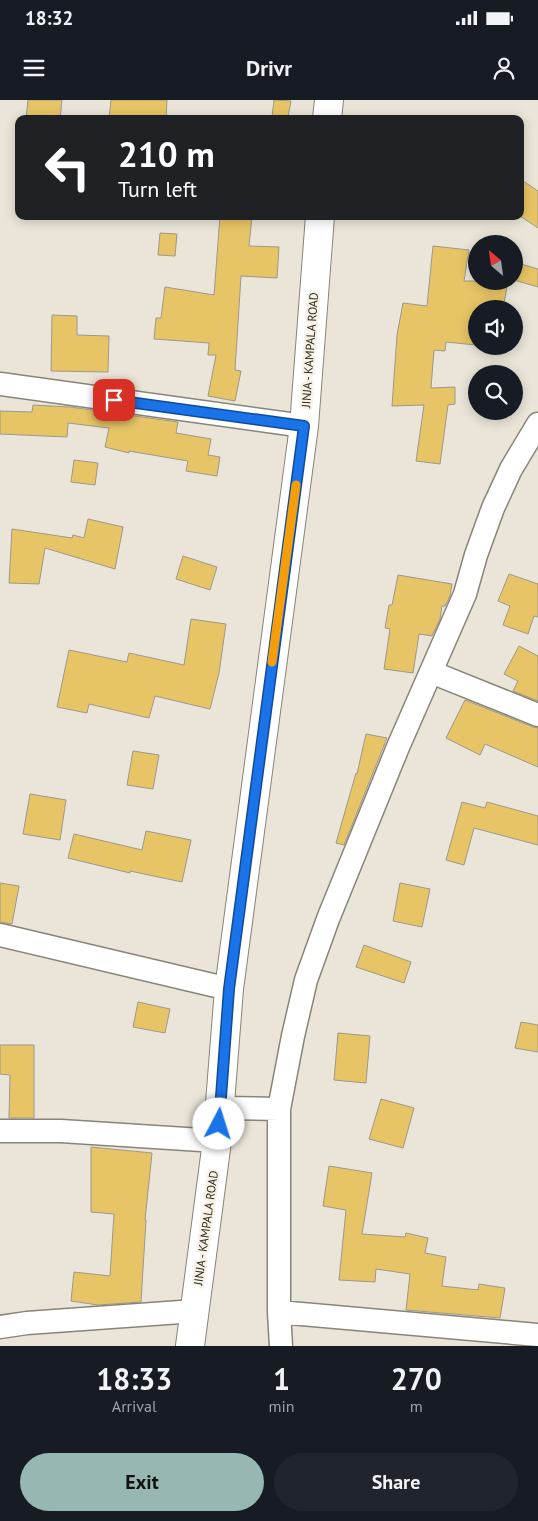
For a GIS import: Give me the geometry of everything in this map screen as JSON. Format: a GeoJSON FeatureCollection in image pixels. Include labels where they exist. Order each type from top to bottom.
{"type":"FeatureCollection","features":[{"type":"Feature","properties":{"kind":"highway"},"geometry":{"type":"LineString","coordinates":[[327,115],[329,100]]}},
{"type":"Feature","properties":{"kind":"highway","name":"JINJA - KAMPALA ROAD"},"geometry":{"type":"LineString","coordinates":[[190,1346],[217,1141],[229,989],[304,426],[320,220]]}},
{"type":"Feature","properties":{"kind":"street"},"geometry":{"type":"LineString","coordinates":[[0,384],[304,426]]}},
{"type":"Feature","properties":{"kind":"street"},"geometry":{"type":"LineString","coordinates":[[281,1346],[279,1312],[279,1109],[306,980],[359,841],[465,594],[476,555],[493,508],[511,469],[538,424]]}},
{"type":"Feature","properties":{"kind":"street"},"geometry":{"type":"LineString","coordinates":[[431,672],[538,714]]}},
{"type":"Feature","properties":{"kind":"street"},"geometry":{"type":"LineString","coordinates":[[0,935],[229,989]]}},
{"type":"Feature","properties":{"kind":"street"},"geometry":{"type":"LineString","coordinates":[[220,1108],[279,1109]]}},
{"type":"Feature","properties":{"kind":"street"},"geometry":{"type":"LineString","coordinates":[[0,1131],[61,1131],[217,1141]]}},
{"type":"Feature","properties":{"kind":"street"},"geometry":{"type":"LineString","coordinates":[[0,1327],[27,1323],[195,1311]]}},
{"type":"Feature","properties":{"kind":"street"},"geometry":{"type":"LineString","coordinates":[[279,1312],[538,1335]]}},
{"type":"Feature","properties":{"kind":"building"},"geometry":{"type":"Polygon","coordinates":[[[28,100],[62,100],[60,115],[26,115],[28,100]]]}},
{"type":"Feature","properties":{"kind":"building"},"geometry":{"type":"Polygon","coordinates":[[[111,100],[167,100],[166,115],[109,115],[111,100]]]}},
{"type":"Feature","properties":{"kind":"building"},"geometry":{"type":"Polygon","coordinates":[[[274,100],[291,101],[288,115],[272,115],[274,100]]]}},
{"type":"Feature","properties":{"kind":"building"},"geometry":{"type":"Polygon","coordinates":[[[524,182],[538,191],[538,228],[524,219],[524,182]]]}},
{"type":"Feature","properties":{"kind":"building"},"geometry":{"type":"Polygon","coordinates":[[[220,220],[252,220],[249,246],[279,247],[277,278],[241,276],[235,370],[241,371],[235,401],[208,396],[216,355],[208,355],[209,343],[154,339],[156,318],[161,318],[165,287],[214,295],[220,220]]]}},
{"type":"Feature","properties":{"kind":"building"},"geometry":{"type":"Polygon","coordinates":[[[160,233],[177,234],[175,256],[158,255],[160,233]]]}},
{"type":"Feature","properties":{"kind":"building"},"geometry":{"type":"Polygon","coordinates":[[[433,246],[468,250],[464,281],[468,281],[468,290],[506,290],[505,300],[468,300],[468,344],[446,342],[445,351],[434,350],[431,388],[455,387],[455,404],[448,405],[440,464],[416,461],[424,405],[392,406],[397,335],[403,303],[427,306],[433,246]]]}},
{"type":"Feature","properties":{"kind":"building"},"geometry":{"type":"Polygon","coordinates":[[[523,265],[538,269],[538,287],[523,283],[523,265]]]}},
{"type":"Feature","properties":{"kind":"building"},"geometry":{"type":"Polygon","coordinates":[[[52,315],[77,316],[77,335],[109,336],[108,372],[51,371],[52,315]]]}},
{"type":"Feature","properties":{"kind":"building"},"geometry":{"type":"Polygon","coordinates":[[[33,405],[70,407],[178,422],[176,433],[211,439],[208,455],[220,457],[217,476],[186,471],[188,461],[129,451],[129,453],[105,447],[109,428],[68,423],[67,437],[0,434],[0,411],[32,412],[33,405]]]}},
{"type":"Feature","properties":{"kind":"building"},"geometry":{"type":"Polygon","coordinates":[[[74,460],[98,463],[95,485],[71,482],[74,460]]]}},
{"type":"Feature","properties":{"kind":"building"},"geometry":{"type":"Polygon","coordinates":[[[88,519],[123,527],[115,569],[45,548],[39,584],[9,583],[12,529],[72,538],[73,535],[84,538],[88,519]]]}},
{"type":"Feature","properties":{"kind":"building"},"geometry":{"type":"Polygon","coordinates":[[[183,556],[217,567],[210,590],[176,579],[183,556]]]}},
{"type":"Feature","properties":{"kind":"building"},"geometry":{"type":"Polygon","coordinates":[[[509,574],[538,584],[538,617],[534,616],[528,634],[503,625],[510,606],[498,601],[509,574]]]}},
{"type":"Feature","properties":{"kind":"building"},"geometry":{"type":"Polygon","coordinates":[[[398,575],[452,584],[450,596],[445,606],[442,606],[440,619],[432,636],[419,634],[413,673],[384,669],[390,629],[385,628],[389,605],[392,605],[398,575]]]}},
{"type":"Feature","properties":{"kind":"building"},"geometry":{"type":"Polygon","coordinates":[[[191,619],[226,624],[219,673],[210,709],[155,696],[149,718],[89,704],[87,713],[57,707],[69,650],[127,662],[129,653],[184,665],[191,619]]]}},
{"type":"Feature","properties":{"kind":"building"},"geometry":{"type":"Polygon","coordinates":[[[519,646],[538,656],[538,701],[513,691],[518,681],[504,674],[519,646]]]}},
{"type":"Feature","properties":{"kind":"building"},"geometry":{"type":"Polygon","coordinates":[[[465,700],[538,728],[538,767],[485,744],[480,755],[446,738],[465,700]]]}},
{"type":"Feature","properties":{"kind":"building"},"geometry":{"type":"Polygon","coordinates":[[[366,734],[387,738],[344,845],[336,843],[357,774],[366,734]]]}},
{"type":"Feature","properties":{"kind":"building"},"geometry":{"type":"Polygon","coordinates":[[[133,751],[159,755],[153,789],[127,785],[133,751]]]}},
{"type":"Feature","properties":{"kind":"building"},"geometry":{"type":"Polygon","coordinates":[[[30,794],[66,800],[60,840],[23,834],[30,794]]]}},
{"type":"Feature","properties":{"kind":"building"},"geometry":{"type":"Polygon","coordinates":[[[462,802],[485,808],[487,802],[538,816],[538,845],[474,828],[464,865],[446,860],[462,802]]]}},
{"type":"Feature","properties":{"kind":"building"},"geometry":{"type":"Polygon","coordinates":[[[146,831],[191,840],[182,882],[130,871],[130,873],[68,858],[74,834],[142,850],[146,831]]]}},
{"type":"Feature","properties":{"kind":"building"},"geometry":{"type":"Polygon","coordinates":[[[0,883],[19,886],[12,924],[0,922],[0,883]]]}},
{"type":"Feature","properties":{"kind":"building"},"geometry":{"type":"Polygon","coordinates":[[[400,883],[430,889],[422,927],[393,921],[400,883]]]}},
{"type":"Feature","properties":{"kind":"building"},"geometry":{"type":"Polygon","coordinates":[[[364,945],[411,962],[404,983],[356,967],[364,945]]]}},
{"type":"Feature","properties":{"kind":"building"},"geometry":{"type":"Polygon","coordinates":[[[138,1002],[170,1009],[165,1033],[133,1027],[138,1002]]]}},
{"type":"Feature","properties":{"kind":"building"},"geometry":{"type":"Polygon","coordinates":[[[521,1022],[538,1025],[538,1052],[515,1048],[521,1022]]]}},
{"type":"Feature","properties":{"kind":"building"},"geometry":{"type":"Polygon","coordinates":[[[338,1033],[370,1036],[366,1083],[334,1080],[338,1033]]]}},
{"type":"Feature","properties":{"kind":"building"},"geometry":{"type":"Polygon","coordinates":[[[0,1045],[34,1045],[34,1118],[9,1118],[10,1075],[0,1074],[0,1045]]]}},
{"type":"Feature","properties":{"kind":"building"},"geometry":{"type":"Polygon","coordinates":[[[381,1099],[414,1108],[403,1148],[369,1139],[381,1099]]]}},
{"type":"Feature","properties":{"kind":"building"},"geometry":{"type":"Polygon","coordinates":[[[91,1147],[152,1153],[145,1220],[141,1302],[98,1305],[71,1301],[74,1272],[110,1276],[114,1214],[91,1212],[91,1147]]]}},
{"type":"Feature","properties":{"kind":"building"},"geometry":{"type":"Polygon","coordinates":[[[329,1166],[372,1173],[362,1234],[405,1237],[406,1233],[428,1238],[425,1253],[446,1257],[442,1286],[478,1290],[479,1284],[505,1288],[500,1318],[406,1310],[410,1274],[376,1269],[375,1282],[339,1280],[346,1210],[323,1206],[329,1166]]]}},
{"type":"Feature","properties":{"kind":"slow traffic"},"geometry":{"type":"LineString","coordinates":[[272,662],[296,485]]}},
{"type":"Feature","properties":{"kind":"route"},"geometry":{"type":"LineString","coordinates":[[114,400],[304,426],[229,989],[219,1124]]}}]}
